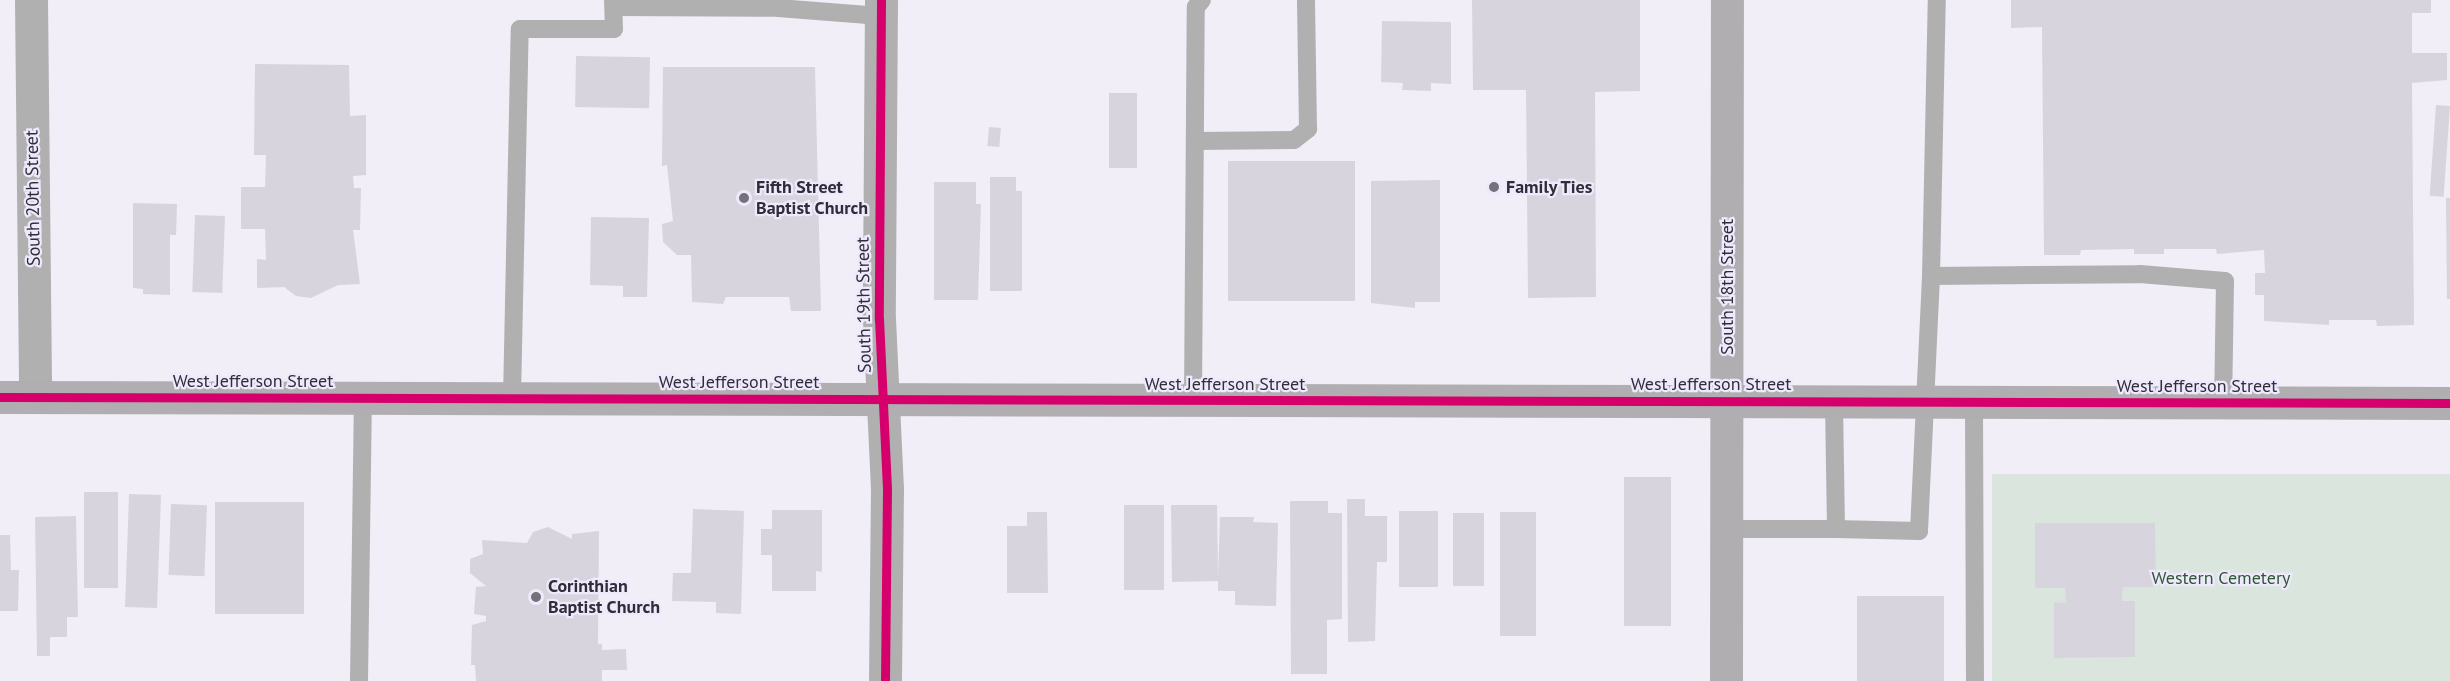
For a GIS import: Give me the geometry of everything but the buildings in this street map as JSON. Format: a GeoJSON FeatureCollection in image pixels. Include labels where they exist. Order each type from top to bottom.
{"type":"FeatureCollection","features":[{"type":"Feature","properties":{"kind":"street","name":"South 20th Street"},"geometry":{"type":"LineString","coordinates":[[31,0],[35,397]]}},
{"type":"Feature","properties":{"kind":"street","name":"South 18th Street"},"geometry":{"type":"LineString","coordinates":[[1726,681],[1728,0]]}},
{"type":"Feature","properties":{"kind":"street","name":"South 19th Street"},"geometry":{"type":"LineString","coordinates":[[881,8],[879,319],[887,489],[885,681]]}},
{"type":"Feature","properties":{"kind":"street","name":"West Jefferson Street"},"geometry":{"type":"LineString","coordinates":[[0,397],[883,396],[1193,400],[2450,404]]}},
{"type":"Feature","properties":{"kind":"lane"},"geometry":{"type":"LineString","coordinates":[[1193,400],[1196,7],[1202,0]]}},
{"type":"Feature","properties":{"kind":"lane"},"geometry":{"type":"LineString","coordinates":[[1195,141],[1294,140],[1308,129],[1306,0]]}},
{"type":"Feature","properties":{"kind":"lane"},"geometry":{"type":"LineString","coordinates":[[1726,529],[1919,531],[1931,276],[1937,0]]}},
{"type":"Feature","properties":{"kind":"lane"},"geometry":{"type":"LineString","coordinates":[[512,398],[520,29],[614,29],[614,4],[881,8]]}},
{"type":"Feature","properties":{"kind":"lane"},"geometry":{"type":"LineString","coordinates":[[1931,276],[2140,274],[2225,281],[2223,403]]}},
{"type":"Feature","properties":{"kind":"lane"},"geometry":{"type":"LineString","coordinates":[[358,681],[363,398]]}},
{"type":"Feature","properties":{"kind":"lane"},"geometry":{"type":"LineString","coordinates":[[1834,402],[1836,529]]}},
{"type":"Feature","properties":{"kind":"lane"},"geometry":{"type":"LineString","coordinates":[[1974,402],[1975,681]]}},
{"type":"Feature","properties":{"kind":"green space","name":"Western Cemetery"},"geometry":{"type":"Polygon","coordinates":[[[1992,474],[2450,474],[2450,681],[1992,681],[1992,474]]]}},
{"type":"Feature","properties":{"kind":"cycle path"},"geometry":{"type":"LineString","coordinates":[[881,0],[879,319],[887,489],[885,681]]}},
{"type":"Feature","properties":{"kind":"cycle path"},"geometry":{"type":"LineString","coordinates":[[0,397],[2450,403]]}},
{"type":"Feature","properties":{"kind":"place","name":"Family Ties"},"geometry":{"type":"Point","coordinates":[1494,187]}},
{"type":"Feature","properties":{"kind":"place","name":"Fifth Street Baptist Church"},"geometry":{"type":"Point","coordinates":[744,198]}},
{"type":"Feature","properties":{"kind":"place","name":"Corinthian Baptist Church"},"geometry":{"type":"Point","coordinates":[536,597]}}]}
